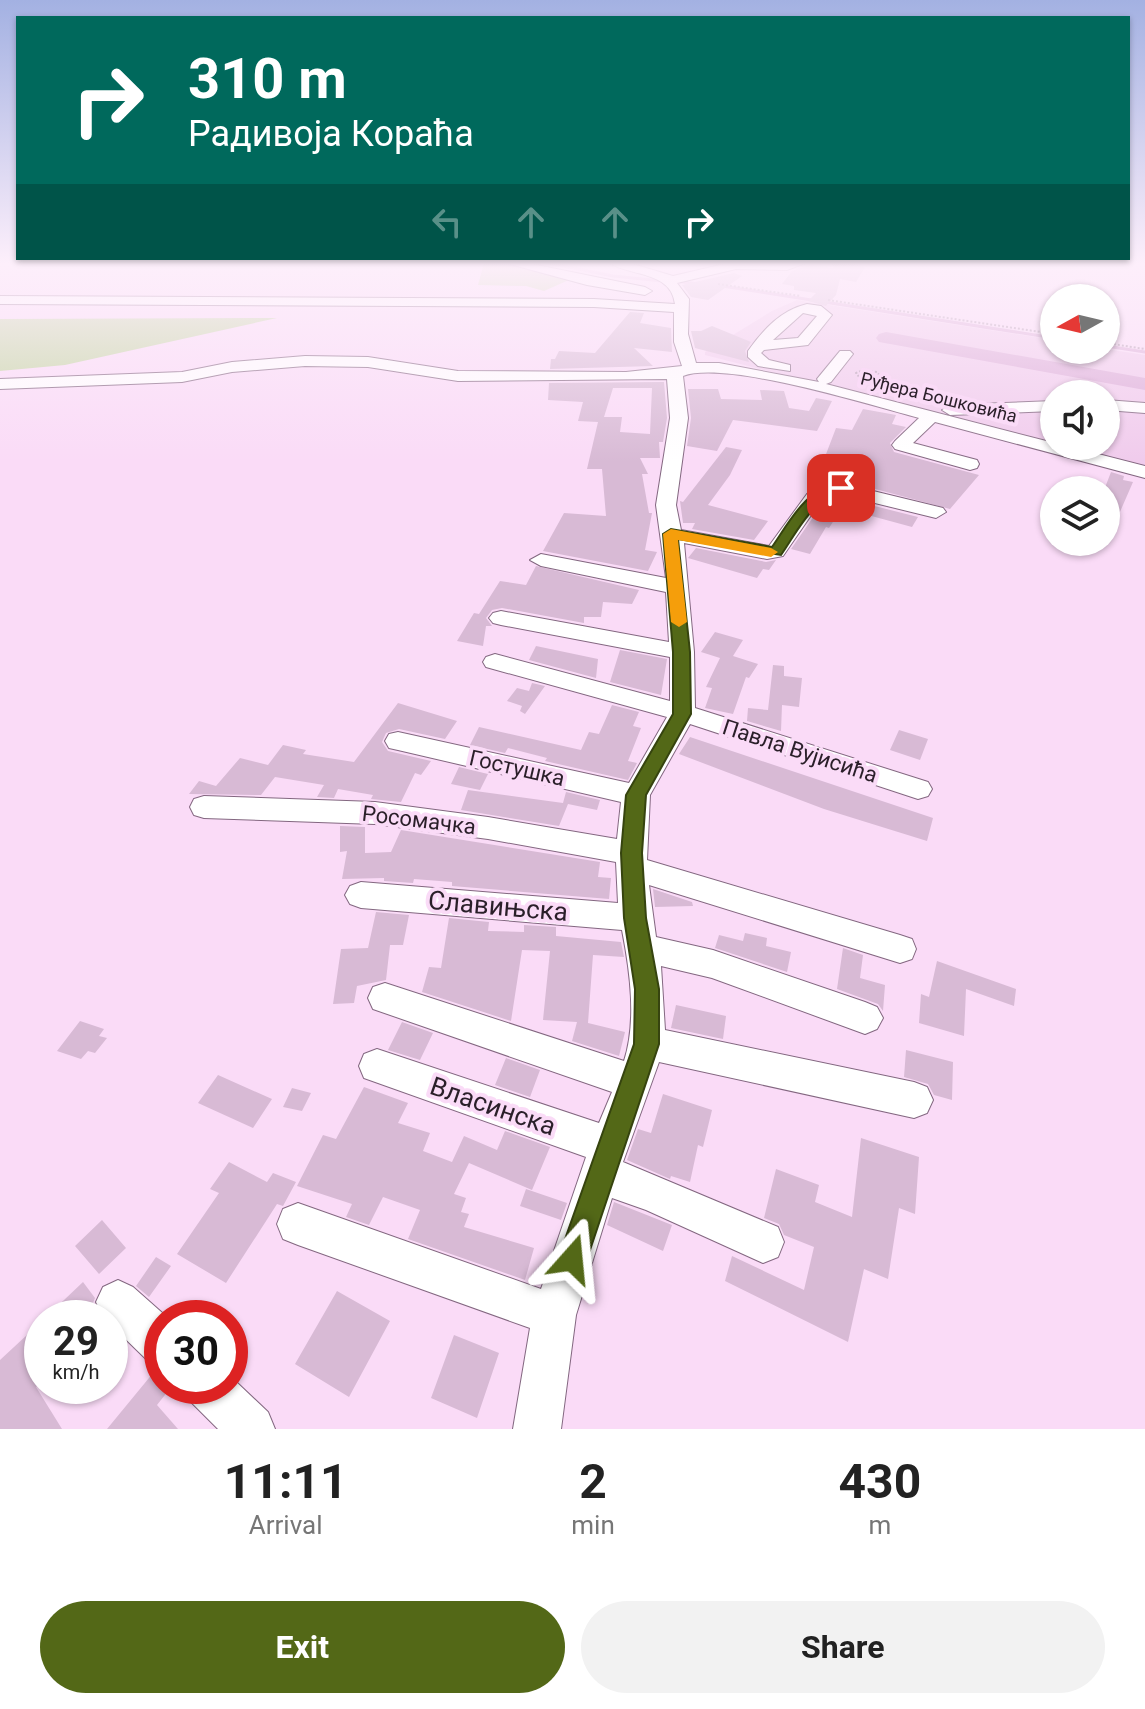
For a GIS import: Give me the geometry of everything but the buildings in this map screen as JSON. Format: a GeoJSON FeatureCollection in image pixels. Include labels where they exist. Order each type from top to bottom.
{"type":"FeatureCollection","features":[{"type":"Feature","properties":{"kind":"street"},"geometry":{"type":"LineString","coordinates":[[537,1429],[554,1315],[604,1160],[647,1044],[632,861],[636,795],[682,714],[682,652],[666,505],[683,371],[678,329]]}},
{"type":"Feature","properties":{"kind":"street"},"geometry":{"type":"LineString","coordinates":[[759,346],[753,354],[764,363],[934,409],[969,411],[1040,407]]}},
{"type":"Feature","properties":{"kind":"street"},"geometry":{"type":"LineString","coordinates":[[825,379],[845,354]]}},
{"type":"Feature","properties":{"kind":"street","name":"Руђера Бошковића"},"geometry":{"type":"LineString","coordinates":[[0,384],[182,377],[270,363],[321,360],[368,362],[458,376],[612,378],[719,368],[771,376],[1145,472]]}},
{"type":"Feature","properties":{"kind":"street"},"geometry":{"type":"LineString","coordinates":[[1120,406],[1145,408]]}},
{"type":"Feature","properties":{"kind":"street"},"geometry":{"type":"LineString","coordinates":[[931,416],[901,445],[970,464]]}},
{"type":"Feature","properties":{"kind":"street"},"geometry":{"type":"LineString","coordinates":[[671,534],[776,552],[804,511],[832,487],[936,512]]}},
{"type":"Feature","properties":{"kind":"street"},"geometry":{"type":"LineString","coordinates":[[541,560],[676,587]]}},
{"type":"Feature","properties":{"kind":"street"},"geometry":{"type":"LineString","coordinates":[[501,618],[682,652]]}},
{"type":"Feature","properties":{"kind":"street","name":"Павла Вујисића"},"geometry":{"type":"LineString","coordinates":[[495,662],[682,714],[918,789]]}},
{"type":"Feature","properties":{"kind":"street","name":"Гостушка"},"geometry":{"type":"LineString","coordinates":[[398,741],[636,795]]}},
{"type":"Feature","properties":{"kind":"street","name":"Росомачка"},"geometry":{"type":"LineString","coordinates":[[204,807],[375,813],[488,828],[632,861],[900,949]]}},
{"type":"Feature","properties":{"kind":"street","name":"Славињска"},"geometry":{"type":"LineString","coordinates":[[361,895],[639,933],[713,964],[865,1018]]}},
{"type":"Feature","properties":{"kind":"street"},"geometry":{"type":"LineString","coordinates":[[385,998],[635,1082]]}},
{"type":"Feature","properties":{"kind":"street"},"geometry":{"type":"LineString","coordinates":[[647,1044],[914,1100]]}},
{"type":"Feature","properties":{"kind":"street","name":"Власинска"},"geometry":{"type":"LineString","coordinates":[[377,1066],[604,1160],[652,1192],[763,1242]]}},
{"type":"Feature","properties":{"kind":"street"},"geometry":{"type":"LineString","coordinates":[[298,1224],[554,1315]]}},
{"type":"Feature","properties":{"kind":"street"},"geometry":{"type":"LineString","coordinates":[[128,1311],[144,1326]]}},
{"type":"Feature","properties":{"kind":"street"},"geometry":{"type":"LineString","coordinates":[[225,1404],[251,1429]]}},
{"type":"Feature","properties":{"kind":"path"},"geometry":{"type":"LineString","coordinates":[[1019,329],[1040,332]]}},
{"type":"Feature","properties":{"kind":"path"},"geometry":{"type":"LineString","coordinates":[[1120,345],[1145,349]]}},
{"type":"Feature","properties":{"kind":"path"},"geometry":{"type":"LineString","coordinates":[[863,370],[874,371],[881,377],[868,380],[856,374],[863,370]]}},
{"type":"Feature","properties":{"kind":"shaded area"},"geometry":{"type":"Polygon","coordinates":[[[743,329],[981,329],[1040,338],[1040,364],[1120,364],[1120,351],[1145,355],[1145,467],[1117,460],[1120,460],[1120,380],[1040,380],[1040,440],[705,355],[705,352],[743,329]]]}},
{"type":"Feature","properties":{"kind":"green space"},"geometry":{"type":"Polygon","coordinates":[[[0,329],[229,329],[65,365],[0,371],[0,329]]]}},
{"type":"Feature","properties":{"kind":"waterway"},"geometry":{"type":"LineString","coordinates":[[995,329],[1040,336]]}},
{"type":"Feature","properties":{"kind":"waterway"},"geometry":{"type":"LineString","coordinates":[[886,338],[1145,384]]}},
{"type":"Feature","properties":{"kind":"waterway"},"geometry":{"type":"LineString","coordinates":[[1120,348],[1145,352]]}},
{"type":"Feature","properties":{"kind":"slow traffic"},"geometry":{"type":"LineString","coordinates":[[679,622],[671,534],[771,552]]}},
{"type":"Feature","properties":{"kind":"route"},"geometry":{"type":"LineString","coordinates":[[572,1259],[647,1044],[647,989],[635,918],[631,853],[636,795],[682,714],[682,652],[671,534],[767,553],[776,552],[804,511],[827,489],[841,488]]}}]}
